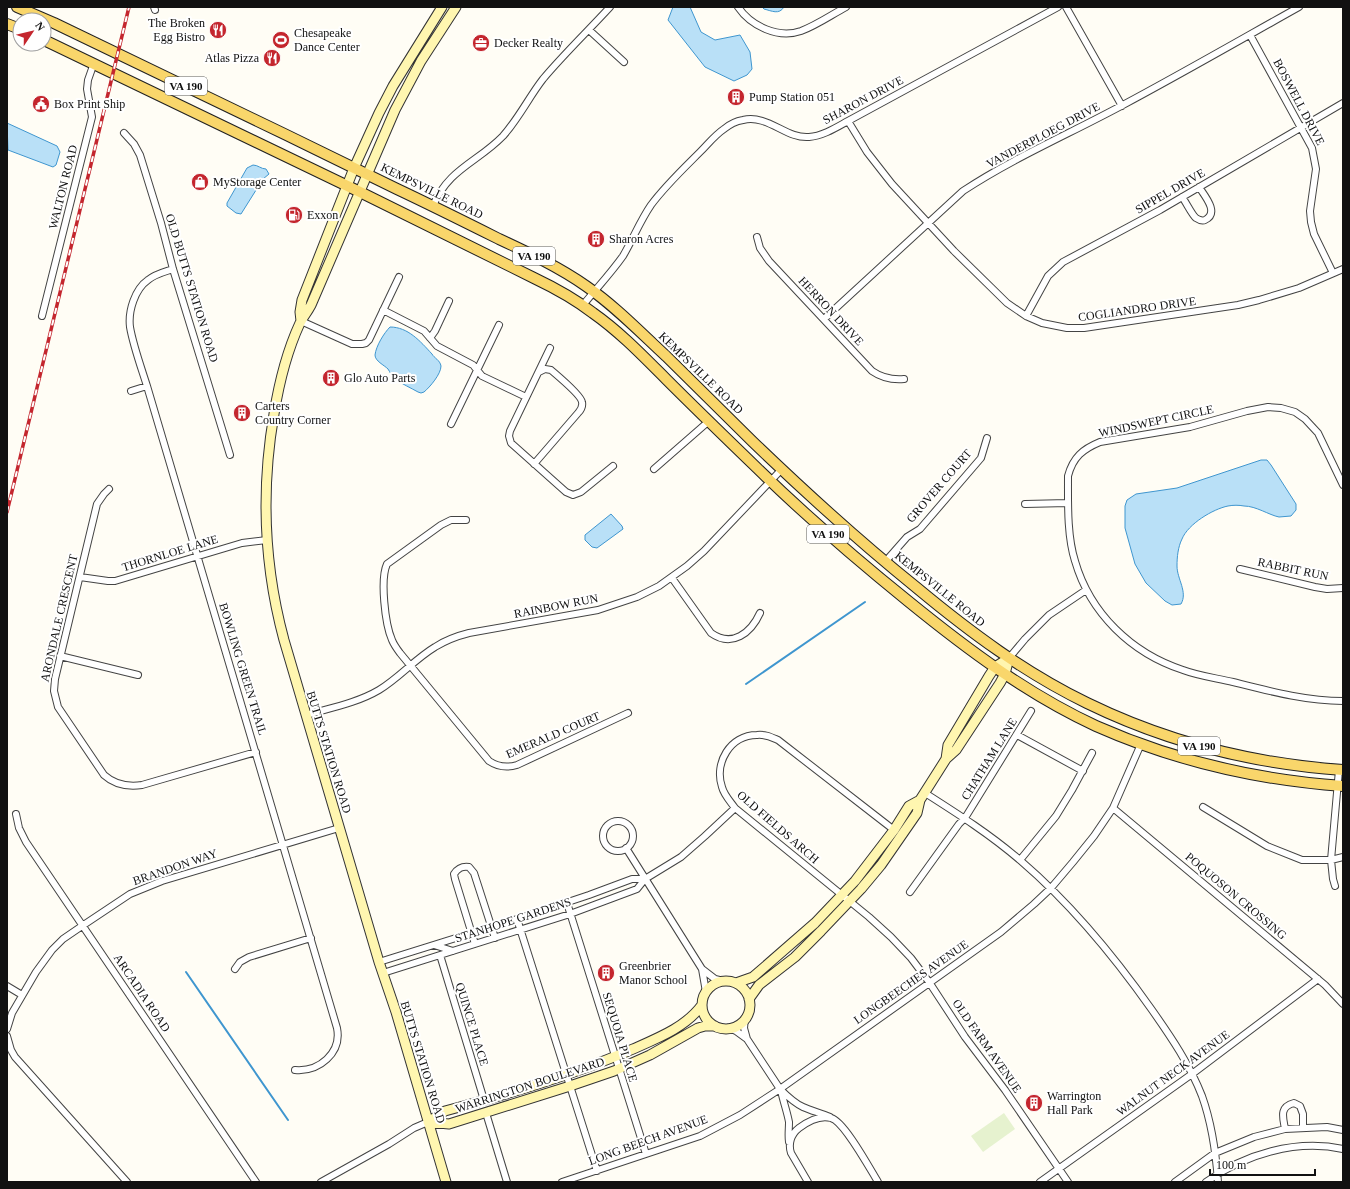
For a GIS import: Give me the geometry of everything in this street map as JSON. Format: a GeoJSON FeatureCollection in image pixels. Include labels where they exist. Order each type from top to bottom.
{"type":"FeatureCollection","features":[{"type":"Feature","properties":{"kind":"main road","name":"KEMPSVILLE ROAD"},"geometry":{"type":"LineString","coordinates":[[17,7],[54,23],[367,174],[541,259],[566,273],[618,310],[781,470],[885,562],[955,618],[1009,658],[1039,677],[1084,702],[1131,723],[1179,740],[1252,759],[1304,767],[1341,770]]}},
{"type":"Feature","properties":{"kind":"main road","name":"BUTTS STATION ROAD"},"geometry":{"type":"LineString","coordinates":[[301,321],[300,312],[302,300],[354,168],[393,86],[442,7]]}},
{"type":"Feature","properties":{"kind":"main road","name":"BUTTS STATION ROAD"},"geometry":{"type":"LineString","coordinates":[[446,1182],[396,1012],[379,962],[339,828],[278,618],[268,558],[267,471],[271,429],[281,378],[301,321],[307,314],[402,96],[421,61],[456,7]]}},
{"type":"Feature","properties":{"kind":"main road","name":"VA 190"},"geometry":{"type":"LineString","coordinates":[[52,44],[360,192],[558,290],[583,305],[624,338],[770,481],[831,537],[890,587],[961,643],[1030,690],[1094,724],[1141,744],[1177,756],[1227,770],[1278,780],[1340,786]]}},
{"type":"Feature","properties":{"kind":"main road"},"geometry":{"type":"LineString","coordinates":[[946,759],[948,745],[995,667],[1009,658]]}},
{"type":"Feature","properties":{"kind":"main road"},"geometry":{"type":"LineString","coordinates":[[749,999],[759,985],[795,957],[821,931],[881,865],[918,813],[922,797],[946,759],[956,750],[1005,674],[1009,658]]}},
{"type":"Feature","properties":{"kind":"main road"},"geometry":{"type":"LineString","coordinates":[[736,983],[753,978],[815,923],[855,880],[894,830],[909,806],[922,797]]}},
{"type":"Feature","properties":{"kind":"main road"},"geometry":{"type":"LineString","coordinates":[[724,981],[736,983],[742,987],[749,999],[750,1006],[748,1012],[745,1018],[735,1027],[721,1028],[715,1026],[706,1017],[702,1005],[703,998],[706,992],[714,984],[724,981]]}},
{"type":"Feature","properties":{"kind":"main road","name":"WARRINGTON BOULEVARD"},"geometry":{"type":"LineString","coordinates":[[428,1122],[445,1111],[567,1076],[615,1057],[655,1039],[685,1023],[697,1013],[702,1005]]}},
{"type":"Feature","properties":{"kind":"main road","name":"WARRINGTON BOULEVARD"},"geometry":{"type":"LineString","coordinates":[[428,1122],[449,1124],[570,1086],[619,1069],[650,1055],[698,1028],[715,1026]]}},
{"type":"Feature","properties":{"kind":"street"},"geometry":{"type":"LineString","coordinates":[[433,206],[437,196],[452,178],[503,136],[516,120],[544,78],[610,7]]}},
{"type":"Feature","properties":{"kind":"street"},"geometry":{"type":"LineString","coordinates":[[738,7],[744,16],[763,29],[780,33],[797,32],[813,26],[846,7]]}},
{"type":"Feature","properties":{"kind":"street","name":"SHARON DRIVE"},"geometry":{"type":"LineString","coordinates":[[583,305],[622,256],[651,204],[675,176],[724,128],[745,119],[754,119],[771,124],[792,134],[805,137],[811,137],[832,130],[1058,7]]}},
{"type":"Feature","properties":{"kind":"street"},"geometry":{"type":"LineString","coordinates":[[1066,7],[1122,106]]}},
{"type":"Feature","properties":{"kind":"street","name":"VANDERPLOEG DRIVE"},"geometry":{"type":"LineString","coordinates":[[824,320],[963,191],[979,180],[1122,106],[1300,7]]}},
{"type":"Feature","properties":{"kind":"street"},"geometry":{"type":"LineString","coordinates":[[589,30],[624,62]]}},
{"type":"Feature","properties":{"kind":"street","name":"BOSWELL DRIVE"},"geometry":{"type":"LineString","coordinates":[[1250,35],[1312,148],[1316,169],[1310,211],[1310,222],[1314,234],[1333,273]]}},
{"type":"Feature","properties":{"kind":"street","name":"WALTON ROAD"},"geometry":{"type":"LineString","coordinates":[[42,316],[92,117],[87,89],[88,80],[94,63]]}},
{"type":"Feature","properties":{"kind":"street","name":"SIPPEL DRIVE"},"geometry":{"type":"LineString","coordinates":[[1026,316],[1048,276],[1063,262],[1182,197],[1301,126],[1343,103]]}},
{"type":"Feature","properties":{"kind":"street","name":"COGLIANDRO DRIVE"},"geometry":{"type":"LineString","coordinates":[[848,121],[879,169],[954,252],[1007,302],[1026,316],[1052,326],[1076,329],[1208,310],[1259,300],[1299,288],[1343,269]]}},
{"type":"Feature","properties":{"kind":"street","name":"OLD BUTTS STATION ROAD"},"geometry":{"type":"LineString","coordinates":[[124,133],[134,144],[140,156],[230,455]]}},
{"type":"Feature","properties":{"kind":"street"},"geometry":{"type":"LineString","coordinates":[[1182,197],[1196,218],[1202,220],[1206,219],[1210,216],[1212,210],[1199,187]]}},
{"type":"Feature","properties":{"kind":"street","name":"HERRON DRIVE"},"geometry":{"type":"LineString","coordinates":[[757,237],[760,248],[769,261],[872,371],[886,378],[895,380],[904,379]]}},
{"type":"Feature","properties":{"kind":"street","name":"BOWLING GREEN TRAIL"},"geometry":{"type":"LineString","coordinates":[[173,269],[158,274],[147,280],[140,288],[130,315],[130,326],[337,1028],[338,1038],[335,1049],[331,1055],[319,1066],[295,1070]]}},
{"type":"Feature","properties":{"kind":"street"},"geometry":{"type":"LineString","coordinates":[[301,321],[352,344],[359,345],[366,343],[399,276]]}},
{"type":"Feature","properties":{"kind":"street"},"geometry":{"type":"LineString","coordinates":[[430,338],[435,331],[449,301]]}},
{"type":"Feature","properties":{"kind":"street"},"geometry":{"type":"LineString","coordinates":[[383,310],[424,331],[437,346],[473,365],[482,376],[526,397]]}},
{"type":"Feature","properties":{"kind":"street"},"geometry":{"type":"LineString","coordinates":[[452,424],[499,325]]}},
{"type":"Feature","properties":{"kind":"street"},"geometry":{"type":"LineString","coordinates":[[550,348],[510,431],[509,436],[514,446],[566,492],[573,495],[582,492],[613,466]]}},
{"type":"Feature","properties":{"kind":"street"},"geometry":{"type":"LineString","coordinates":[[534,464],[578,414],[583,404],[580,397],[551,370],[545,369],[539,372]]}},
{"type":"Feature","properties":{"kind":"street"},"geometry":{"type":"LineString","coordinates":[[131,391],[147,386]]}},
{"type":"Feature","properties":{"kind":"street","name":"WINDSWEPT CIRCLE"},"geometry":{"type":"LineString","coordinates":[[1343,485],[1318,433],[1312,426],[1295,412],[1281,408],[1268,407],[1247,411],[1190,428],[1100,442],[1087,448],[1076,458],[1068,476],[1069,525],[1074,560],[1086,590],[1102,615],[1126,640],[1146,654],[1183,670],[1318,701],[1343,701]]}},
{"type":"Feature","properties":{"kind":"street"},"geometry":{"type":"LineString","coordinates":[[654,469],[709,421]]}},
{"type":"Feature","properties":{"kind":"street","name":"GROVER COURT"},"geometry":{"type":"LineString","coordinates":[[885,562],[907,537],[920,529],[980,458],[987,438]]}},
{"type":"Feature","properties":{"kind":"street","name":"RAINBOW RUN"},"geometry":{"type":"LineString","coordinates":[[306,715],[349,703],[365,697],[386,686],[434,647],[454,637],[469,632],[604,608],[637,597],[672,578],[704,551],[781,470]]}},
{"type":"Feature","properties":{"kind":"street","name":"ARONDALE CRESCENT"},"geometry":{"type":"LineString","coordinates":[[109,489],[97,504],[55,679],[54,691],[56,703],[61,712],[100,769],[108,778],[116,783],[126,786],[142,785],[256,752]]}},
{"type":"Feature","properties":{"kind":"street"},"geometry":{"type":"LineString","coordinates":[[1025,504],[1068,503]]}},
{"type":"Feature","properties":{"kind":"street","name":"EMERALD COURT"},"geometry":{"type":"LineString","coordinates":[[466,520],[451,520],[441,525],[394,558],[387,564],[385,569],[383,577],[389,630],[394,644],[410,665],[490,760],[495,765],[502,767],[517,765],[628,713]]}},
{"type":"Feature","properties":{"kind":"street","name":"THORNLOE LANE"},"geometry":{"type":"LineString","coordinates":[[80,577],[108,582],[115,581],[242,543],[267,540]]}},
{"type":"Feature","properties":{"kind":"street","name":"RABBIT RUN"},"geometry":{"type":"LineString","coordinates":[[1240,569],[1315,587],[1327,589],[1343,588]]}},
{"type":"Feature","properties":{"kind":"street"},"geometry":{"type":"LineString","coordinates":[[672,578],[711,633],[717,637],[728,640],[738,637],[751,628],[756,622],[760,613]]}},
{"type":"Feature","properties":{"kind":"street"},"geometry":{"type":"LineString","coordinates":[[1009,658],[1025,639],[1049,615],[1086,590]]}},
{"type":"Feature","properties":{"kind":"street"},"geometry":{"type":"LineString","coordinates":[[60,656],[138,675]]}},
{"type":"Feature","properties":{"kind":"street","name":"CHATHAM LANE"},"geometry":{"type":"LineString","coordinates":[[910,892],[959,824],[965,818],[1031,711]]}},
{"type":"Feature","properties":{"kind":"street"},"geometry":{"type":"LineString","coordinates":[[1017,735],[1083,771]]}},
{"type":"Feature","properties":{"kind":"street","name":"OLD FIELDS ARCH"},"geometry":{"type":"LineString","coordinates":[[894,830],[778,740],[768,736],[747,736],[737,741],[729,748],[723,757],[719,778],[722,789],[735,808],[869,917],[911,958],[929,982]]}},
{"type":"Feature","properties":{"kind":"street","name":"LONGBEECHES AVENUE"},"geometry":{"type":"LineString","coordinates":[[780,1089],[1001,932],[1051,888],[1077,857],[1113,808],[1141,744]]}},
{"type":"Feature","properties":{"kind":"street"},"geometry":{"type":"LineString","coordinates":[[1020,860],[1056,816],[1092,753]]}},
{"type":"Feature","properties":{"kind":"street"},"geometry":{"type":"LineString","coordinates":[[1335,886],[1332,878],[1331,860],[1341,770]]}},
{"type":"Feature","properties":{"kind":"street"},"geometry":{"type":"LineString","coordinates":[[922,797],[965,818],[1020,860],[1051,888],[1083,922],[1118,964],[1168,1034],[1192,1074],[1202,1096],[1209,1119],[1218,1182]]}},
{"type":"Feature","properties":{"kind":"street","name":"STANHOPE GARDENS"},"geometry":{"type":"LineString","coordinates":[[383,973],[570,914],[637,889],[645,879],[681,857],[735,808]]}},
{"type":"Feature","properties":{"kind":"street","name":"POQUOSON CROSSING"},"geometry":{"type":"LineString","coordinates":[[1113,808],[1326,985],[1343,1004]]}},
{"type":"Feature","properties":{"kind":"street"},"geometry":{"type":"LineString","coordinates":[[1203,808],[1267,846],[1302,860],[1331,860],[1343,857]]}},
{"type":"Feature","properties":{"kind":"street","name":"ARCADIA ROAD"},"geometry":{"type":"LineString","coordinates":[[16,814],[19,828],[26,842],[256,1182]]}},
{"type":"Feature","properties":{"kind":"street"},"geometry":{"type":"LineString","coordinates":[[617,821],[622,822],[630,828],[632,839],[626,848],[621,851],[616,851],[606,846],[603,836],[604,830],[611,823],[617,821]]}},
{"type":"Feature","properties":{"kind":"street","name":"BRANDON WAY"},"geometry":{"type":"LineString","coordinates":[[7,1030],[10,1017],[22,995],[52,950],[82,926],[130,894],[151,885],[339,828]]}},
{"type":"Feature","properties":{"kind":"street"},"geometry":{"type":"LineString","coordinates":[[626,848],[702,969],[715,979],[724,981]]}},
{"type":"Feature","properties":{"kind":"street"},"geometry":{"type":"LineString","coordinates":[[475,944],[454,874],[457,870],[464,866],[469,867],[474,873],[495,938]]}},
{"type":"Feature","properties":{"kind":"street","name":"STANHOPE GARDENS"},"geometry":{"type":"LineString","coordinates":[[379,962],[567,903],[632,879],[645,879]]}},
{"type":"Feature","properties":{"kind":"street","name":"SEQUOIA PLACE"},"geometry":{"type":"LineString","coordinates":[[567,903],[646,1154]]}},
{"type":"Feature","properties":{"kind":"street"},"geometry":{"type":"LineString","coordinates":[[517,919],[597,1171]]}},
{"type":"Feature","properties":{"kind":"street"},"geometry":{"type":"LineString","coordinates":[[235,969],[240,962],[249,957],[311,938]]}},
{"type":"Feature","properties":{"kind":"street"},"geometry":{"type":"LineString","coordinates":[[434,945],[453,951]]}},
{"type":"Feature","properties":{"kind":"street","name":"QUINCE PLACE"},"geometry":{"type":"LineString","coordinates":[[440,955],[484,1100]]}},
{"type":"Feature","properties":{"kind":"street"},"geometry":{"type":"LineString","coordinates":[[702,969],[706,992]]}},
{"type":"Feature","properties":{"kind":"street","name":"WALNUT NECK AVENUE"},"geometry":{"type":"LineString","coordinates":[[1040,1182],[1192,1074],[1318,979]]}},
{"type":"Feature","properties":{"kind":"street","name":"OLD FARM AVENUE"},"geometry":{"type":"LineString","coordinates":[[929,982],[1068,1182]]}},
{"type":"Feature","properties":{"kind":"street"},"geometry":{"type":"LineString","coordinates":[[7,986],[22,995]]}},
{"type":"Feature","properties":{"kind":"street"},"geometry":{"type":"LineString","coordinates":[[745,1018],[744,1028],[747,1039],[780,1089],[793,1102],[822,1113],[837,1121],[849,1136],[878,1182]]}},
{"type":"Feature","properties":{"kind":"street"},"geometry":{"type":"LineString","coordinates":[[728,1028],[736,1031],[747,1039]]}},
{"type":"Feature","properties":{"kind":"street"},"geometry":{"type":"LineString","coordinates":[[7,1036],[11,1050],[15,1057],[127,1182]]}},
{"type":"Feature","properties":{"kind":"street"},"geometry":{"type":"LineString","coordinates":[[780,1089],[788,1119],[790,1148],[795,1161],[808,1182]]}},
{"type":"Feature","properties":{"kind":"street","name":"LONG BEECH AVENUE"},"geometry":{"type":"LineString","coordinates":[[562,1182],[700,1136],[740,1115],[780,1089]]}},
{"type":"Feature","properties":{"kind":"street"},"geometry":{"type":"LineString","coordinates":[[1285,1129],[1283,1112],[1285,1107],[1294,1103],[1300,1106],[1302,1110],[1303,1128]]}},
{"type":"Feature","properties":{"kind":"street"},"geometry":{"type":"LineString","coordinates":[[486,1113],[507,1182]]}},
{"type":"Feature","properties":{"kind":"street"},"geometry":{"type":"LineString","coordinates":[[790,1148],[792,1137],[796,1130],[810,1121],[830,1118]]}},
{"type":"Feature","properties":{"kind":"street"},"geometry":{"type":"LineString","coordinates":[[321,1182],[389,1144],[414,1128],[428,1122]]}},
{"type":"Feature","properties":{"kind":"street"},"geometry":{"type":"LineString","coordinates":[[1175,1182],[1215,1153],[1254,1137],[1285,1129],[1327,1127],[1343,1130]]}},
{"type":"Feature","properties":{"kind":"street"},"geometry":{"type":"LineString","coordinates":[[1206,1182],[1218,1174],[1258,1155],[1278,1150],[1299,1146],[1320,1146],[1343,1149]]}},
{"type":"Feature","properties":{"kind":"green space"},"geometry":{"type":"Polygon","coordinates":[[[1004,1113],[1015,1129],[983,1152],[971,1136],[1004,1113]]]}},
{"type":"Feature","properties":{"kind":"water"},"geometry":{"type":"Polygon","coordinates":[[[673,7],[690,7],[701,32],[715,40],[740,35],[750,52],[752,69],[747,75],[734,81],[705,67],[668,20],[673,7]]]}},
{"type":"Feature","properties":{"kind":"water"},"geometry":{"type":"Polygon","coordinates":[[[762,7],[784,7],[780,11],[775,12],[762,7]]]}},
{"type":"Feature","properties":{"kind":"water"},"geometry":{"type":"Polygon","coordinates":[[[7,123],[57,146],[60,152],[56,165],[53,167],[8,150],[7,123]]]}},
{"type":"Feature","properties":{"kind":"water"},"geometry":{"type":"Polygon","coordinates":[[[253,165],[266,169],[269,174],[263,179],[241,214],[236,213],[227,206],[227,203],[247,168],[253,165]]]}},
{"type":"Feature","properties":{"kind":"water"},"geometry":{"type":"Polygon","coordinates":[[[390,327],[402,329],[408,332],[423,344],[440,364],[441,369],[437,376],[424,392],[418,392],[395,379],[388,369],[375,357],[376,351],[383,336],[390,327]]]}},
{"type":"Feature","properties":{"kind":"water"},"geometry":{"type":"Polygon","coordinates":[[[1261,460],[1267,460],[1271,465],[1296,504],[1296,510],[1291,516],[1279,517],[1253,507],[1232,505],[1215,510],[1202,518],[1185,533],[1179,549],[1177,571],[1183,590],[1183,599],[1181,604],[1172,605],[1165,601],[1146,583],[1135,564],[1125,528],[1125,506],[1127,500],[1136,494],[1177,488],[1261,460]]]}},
{"type":"Feature","properties":{"kind":"water"},"geometry":{"type":"Polygon","coordinates":[[[611,514],[623,529],[597,548],[592,547],[585,540],[585,535],[611,514]]]}},
{"type":"Feature","properties":{"kind":"waterway"},"geometry":{"type":"LineString","coordinates":[[746,684],[865,602]]}},
{"type":"Feature","properties":{"kind":"waterway"},"geometry":{"type":"LineString","coordinates":[[186,972],[288,1120]]}},
{"type":"Feature","properties":{"kind":"railway"},"geometry":{"type":"LineString","coordinates":[[7,512],[129,7]]}},
{"type":"Feature","properties":{"kind":"place","name":"The Broken Egg Bistro"},"geometry":{"type":"Point","coordinates":[218,30]}},
{"type":"Feature","properties":{"kind":"place","name":"Chesapeake Dance Center"},"geometry":{"type":"Point","coordinates":[281,40]}},
{"type":"Feature","properties":{"kind":"place","name":"Decker Realty"},"geometry":{"type":"Point","coordinates":[481,43]}},
{"type":"Feature","properties":{"kind":"place","name":"Atlas Pizza"},"geometry":{"type":"Point","coordinates":[272,58]}},
{"type":"Feature","properties":{"kind":"place","name":"Pump Station 051"},"geometry":{"type":"Point","coordinates":[736,97]}},
{"type":"Feature","properties":{"kind":"place","name":"Box Print Ship"},"geometry":{"type":"Point","coordinates":[41,104]}},
{"type":"Feature","properties":{"kind":"place","name":"MyStorage Center"},"geometry":{"type":"Point","coordinates":[200,182]}},
{"type":"Feature","properties":{"kind":"place","name":"Exxon"},"geometry":{"type":"Point","coordinates":[294,215]}},
{"type":"Feature","properties":{"kind":"place","name":"Sharon Acres"},"geometry":{"type":"Point","coordinates":[596,239]}},
{"type":"Feature","properties":{"kind":"place","name":"Glo Auto Parts"},"geometry":{"type":"Point","coordinates":[331,378]}},
{"type":"Feature","properties":{"kind":"place","name":"Carters Country Corner"},"geometry":{"type":"Point","coordinates":[242,413]}},
{"type":"Feature","properties":{"kind":"place","name":"Greenbrier Manor School"},"geometry":{"type":"Point","coordinates":[606,973]}},
{"type":"Feature","properties":{"kind":"place","name":"Warrington Hall Park"},"geometry":{"type":"Point","coordinates":[1034,1103]}}]}
